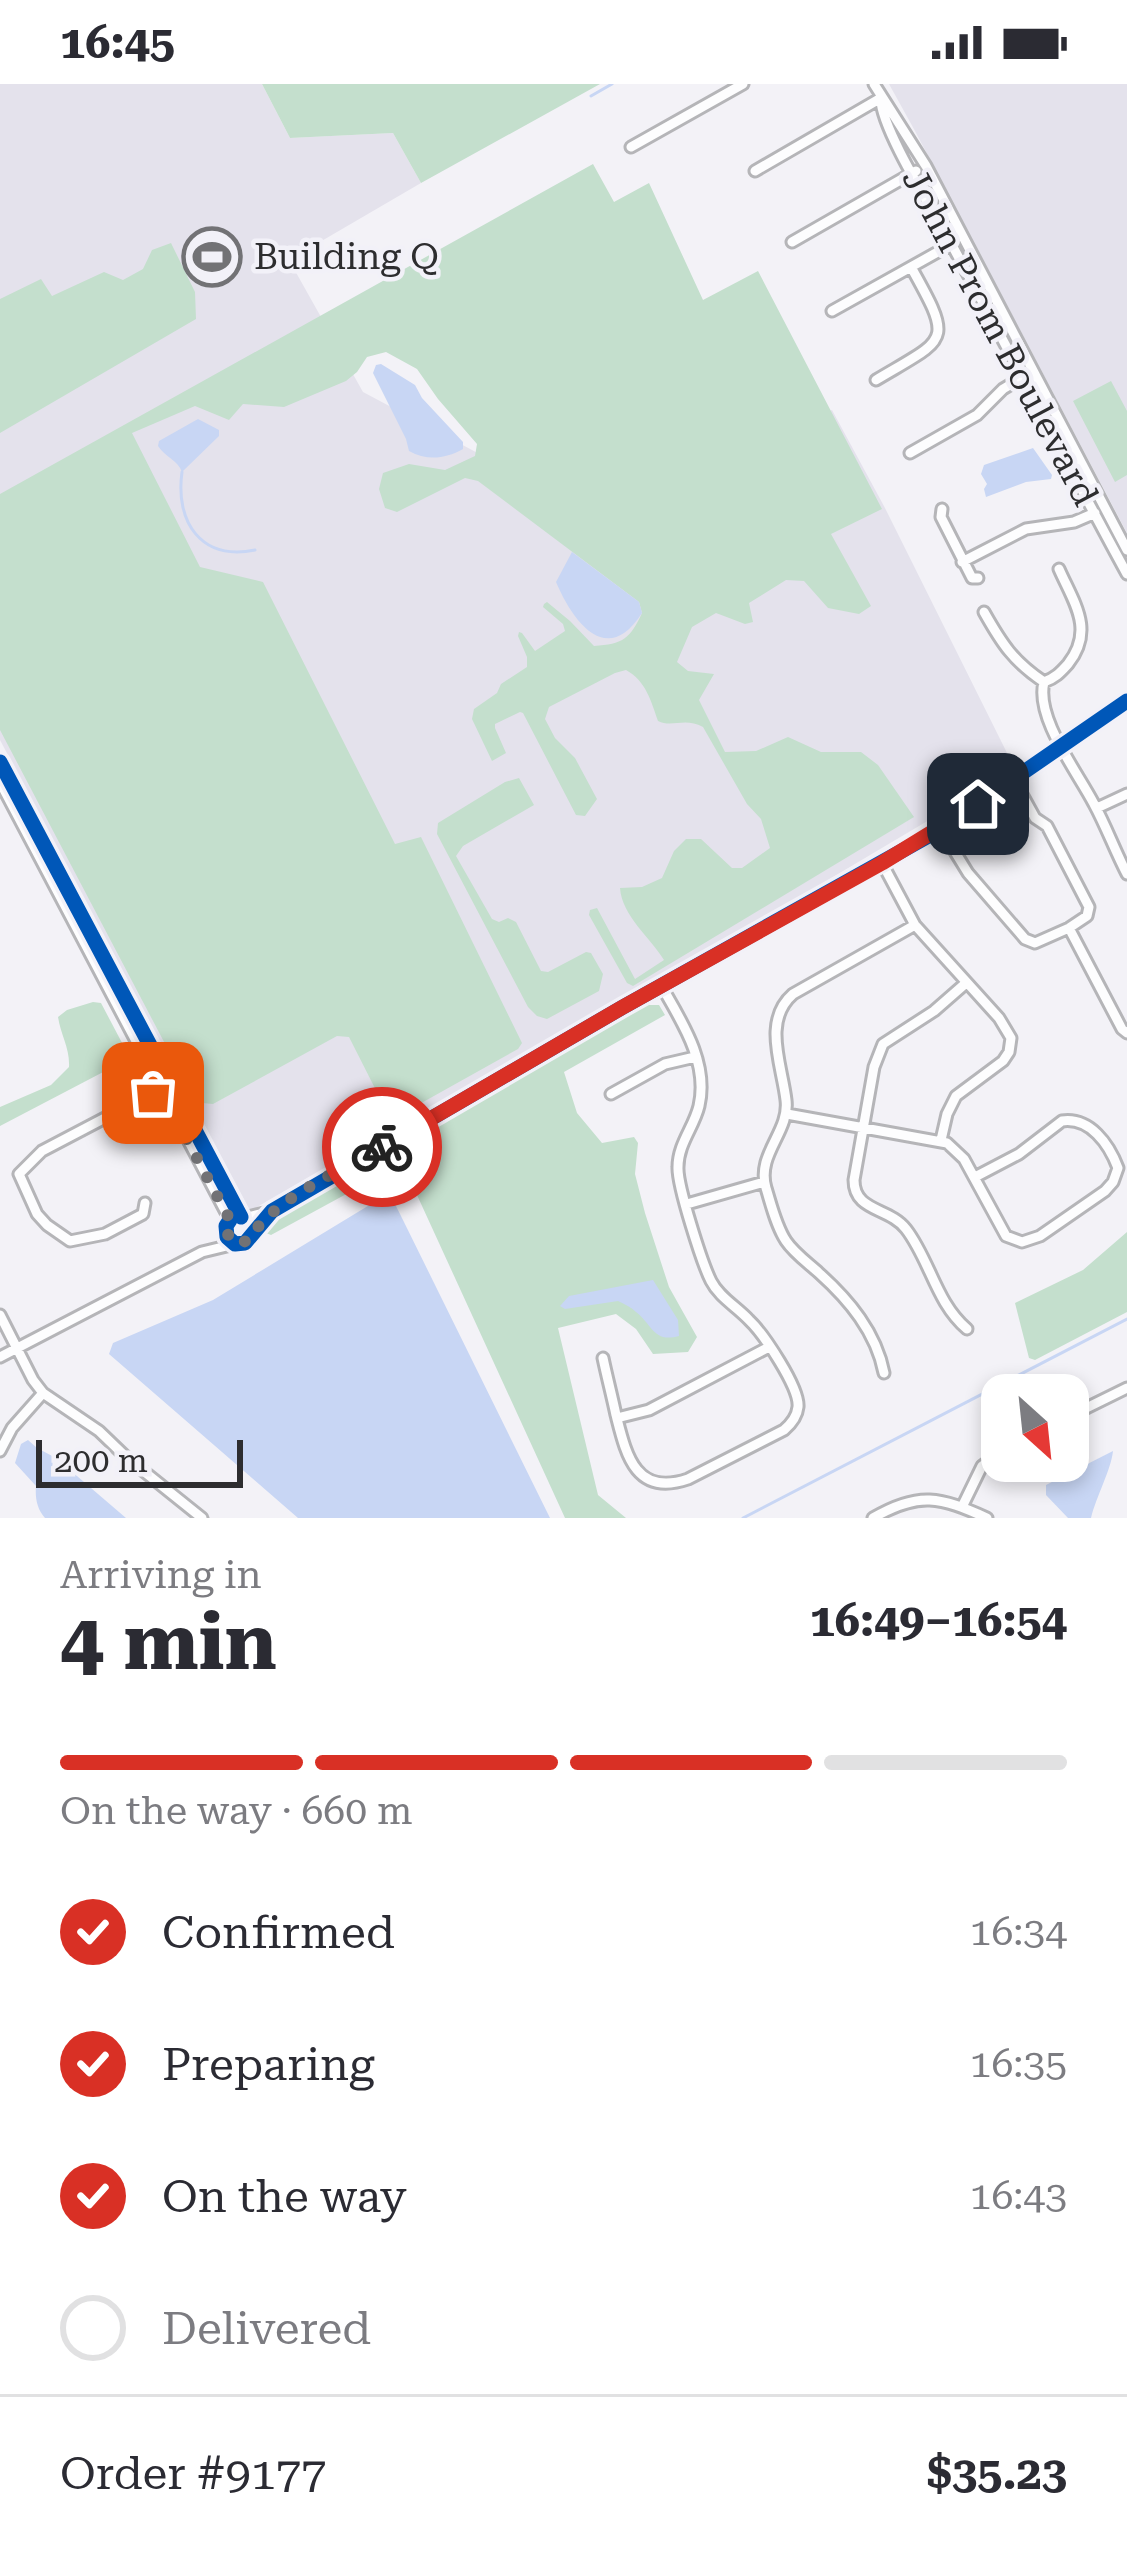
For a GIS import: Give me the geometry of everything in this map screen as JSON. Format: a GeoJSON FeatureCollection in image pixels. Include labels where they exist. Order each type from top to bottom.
{"type":"FeatureCollection","features":[{"type":"Feature","properties":{"kind":"street"},"geometry":{"type":"LineString","coordinates":[[631,147],[743,84]]}},
{"type":"Feature","properties":{"kind":"street","name":"John Prom Boulevard"},"geometry":{"type":"LineString","coordinates":[[874,84],[953,216],[1127,574]]}},
{"type":"Feature","properties":{"kind":"street"},"geometry":{"type":"LineString","coordinates":[[754,171],[881,98]]}},
{"type":"Feature","properties":{"kind":"street","name":"John Prom Boulevard"},"geometry":{"type":"LineString","coordinates":[[881,98],[880,109],[913,172],[1028,374]]}},
{"type":"Feature","properties":{"kind":"street"},"geometry":{"type":"LineString","coordinates":[[792,242],[926,166]]}},
{"type":"Feature","properties":{"kind":"street"},"geometry":{"type":"LineString","coordinates":[[936,215],[953,216]]}},
{"type":"Feature","properties":{"kind":"street"},"geometry":{"type":"LineString","coordinates":[[832,311],[952,244]]}},
{"type":"Feature","properties":{"kind":"street"},"geometry":{"type":"LineString","coordinates":[[876,380],[921,354],[936,339],[939,321],[911,267]]}},
{"type":"Feature","properties":{"kind":"street"},"geometry":{"type":"LineString","coordinates":[[910,453],[977,415],[1003,389],[1028,374]]}},
{"type":"Feature","properties":{"kind":"street"},"geometry":{"type":"LineString","coordinates":[[942,509],[941,517],[962,562],[972,578],[978,578]]}},
{"type":"Feature","properties":{"kind":"street"},"geometry":{"type":"LineString","coordinates":[[962,562],[1026,529],[1074,522],[1100,511]]}},
{"type":"Feature","properties":{"kind":"street","name":"John Prom Boulevard"},"geometry":{"type":"LineString","coordinates":[[1100,511],[1127,550]]}},
{"type":"Feature","properties":{"kind":"street"},"geometry":{"type":"LineString","coordinates":[[1044,682],[1064,668],[1082,639],[1081,621],[1059,569]]}},
{"type":"Feature","properties":{"kind":"street"},"geometry":{"type":"LineString","coordinates":[[984,612],[1006,651],[1044,682]]}},
{"type":"Feature","properties":{"kind":"street"},"geometry":{"type":"LineString","coordinates":[[1044,682],[1041,694],[1046,716],[1127,874]]}},
{"type":"Feature","properties":{"kind":"street"},"geometry":{"type":"LineString","coordinates":[[202,1252],[235,1222],[272,1211],[941,829],[1123,705]]}},
{"type":"Feature","properties":{"kind":"street"},"geometry":{"type":"LineString","coordinates":[[0,761],[235,1222],[235,1244]]}},
{"type":"Feature","properties":{"kind":"street"},"geometry":{"type":"LineString","coordinates":[[941,829],[968,873],[1025,939],[1035,943],[1087,916],[1089,907],[1047,826],[1035,818],[1014,780]]}},
{"type":"Feature","properties":{"kind":"street"},"geometry":{"type":"LineString","coordinates":[[0,782],[165,1087]]}},
{"type":"Feature","properties":{"kind":"street"},"geometry":{"type":"LineString","coordinates":[[1097,808],[1127,794]]}},
{"type":"Feature","properties":{"kind":"street"},"geometry":{"type":"LineString","coordinates":[[882,863],[915,925],[1009,1032],[1011,1044],[1003,1061],[956,1096],[946,1114],[941,1140]]}},
{"type":"Feature","properties":{"kind":"street"},"geometry":{"type":"LineString","coordinates":[[884,1373],[855,1308],[786,1242],[764,1182],[765,1161],[788,1114],[775,1030],[779,1010],[793,994],[915,925]]}},
{"type":"Feature","properties":{"kind":"street"},"geometry":{"type":"LineString","coordinates":[[1069,928],[1127,1034]]}},
{"type":"Feature","properties":{"kind":"street"},"geometry":{"type":"LineString","coordinates":[[966,983],[934,1011],[883,1044],[874,1067],[854,1190],[864,1205],[887,1212],[908,1231],[952,1315],[967,1329]]}},
{"type":"Feature","properties":{"kind":"street"},"geometry":{"type":"LineString","coordinates":[[603,1358],[626,1456],[651,1480],[671,1484],[688,1479],[784,1430],[798,1408],[797,1397],[761,1332],[713,1285],[678,1167],[699,1105],[695,1057],[692,1040],[662,987]]}},
{"type":"Feature","properties":{"kind":"street"},"geometry":{"type":"LineString","coordinates":[[611,1094],[664,1064],[695,1057]]}},
{"type":"Feature","properties":{"kind":"street"},"geometry":{"type":"LineString","coordinates":[[145,1202],[143,1214],[105,1234],[70,1241],[37,1214],[19,1174],[42,1151],[165,1087]]}},
{"type":"Feature","properties":{"kind":"street"},"geometry":{"type":"LineString","coordinates":[[788,1114],[941,1140],[957,1150],[1006,1236],[1022,1242],[1064,1221],[1113,1182],[1118,1168],[1100,1138],[1079,1120],[1062,1121],[1019,1154],[975,1178]]}},
{"type":"Feature","properties":{"kind":"street"},"geometry":{"type":"LineString","coordinates":[[687,1204],[764,1182]]}},
{"type":"Feature","properties":{"kind":"street"},"geometry":{"type":"LineString","coordinates":[[0,1357],[202,1252],[250,1240],[272,1211]]}},
{"type":"Feature","properties":{"kind":"street"},"geometry":{"type":"LineString","coordinates":[[235,1222],[250,1222],[253,1231]]}},
{"type":"Feature","properties":{"kind":"street"},"geometry":{"type":"LineString","coordinates":[[0,1315],[43,1393],[99,1431],[202,1518]]}},
{"type":"Feature","properties":{"kind":"street"},"geometry":{"type":"LineString","coordinates":[[617,1418],[649,1410],[769,1347]]}},
{"type":"Feature","properties":{"kind":"street"},"geometry":{"type":"LineString","coordinates":[[1089,1407],[1127,1388]]}},
{"type":"Feature","properties":{"kind":"street"},"geometry":{"type":"LineString","coordinates":[[0,1450],[26,1408],[43,1393]]}},
{"type":"Feature","properties":{"kind":"street"},"geometry":{"type":"LineString","coordinates":[[962,1507],[981,1468]]}},
{"type":"Feature","properties":{"kind":"street"},"geometry":{"type":"LineString","coordinates":[[873,1518],[919,1498],[987,1518]]}},
{"type":"Feature","properties":{"kind":"shaded area"},"geometry":{"type":"Polygon","coordinates":[[[0,84],[262,84],[290,138],[393,133],[421,183],[289,260],[363,392],[607,522],[832,410],[1015,769],[250,1211],[0,740],[0,84]]]}},
{"type":"Feature","properties":{"kind":"shaded area"},"geometry":{"type":"Polygon","coordinates":[[[889,84],[1127,84],[1127,533],[915,131],[889,84]]]}},
{"type":"Feature","properties":{"kind":"green space"},"geometry":{"type":"Polygon","coordinates":[[[262,84],[600,84],[421,183],[393,133],[290,138],[262,84]]]}},
{"type":"Feature","properties":{"kind":"green space"},"geometry":{"type":"Polygon","coordinates":[[[593,164],[614,202],[649,183],[703,300],[758,271],[882,509],[831,534],[871,606],[859,614],[828,608],[804,581],[786,580],[749,603],[753,622],[745,624],[716,613],[692,627],[677,662],[688,671],[714,674],[699,700],[725,752],[756,751],[788,737],[821,752],[861,752],[878,765],[914,817],[633,986],[627,983],[590,910],[597,908],[635,979],[664,960],[631,917],[620,888],[642,887],[662,878],[674,851],[686,839],[701,839],[732,868],[742,868],[770,848],[761,819],[747,804],[703,727],[658,721],[643,686],[626,670],[549,707],[545,719],[555,738],[575,758],[597,799],[585,816],[576,815],[523,713],[495,724],[506,753],[492,761],[472,719],[474,709],[527,667],[519,632],[535,651],[565,631],[544,604],[570,621],[594,646],[619,642],[629,634],[642,613],[639,602],[478,481],[465,478],[397,512],[385,508],[379,489],[383,473],[409,464],[445,470],[475,456],[477,444],[417,369],[386,352],[367,357],[346,381],[284,407],[243,404],[229,420],[195,406],[132,433],[200,567],[263,582],[395,844],[421,837],[522,1043],[339,1149],[335,1142],[386,1110],[349,1037],[337,1036],[213,1104],[193,1097],[0,730],[0,494],[593,164]]]}},
{"type":"Feature","properties":{"kind":"green space"},"geometry":{"type":"Polygon","coordinates":[[[171,243],[195,292],[196,319],[0,433],[0,299],[41,279],[52,296],[104,272],[123,280],[143,269],[152,250],[171,243]]]}},
{"type":"Feature","properties":{"kind":"green space"},"geometry":{"type":"Polygon","coordinates":[[[1111,381],[1127,411],[1127,475],[1115,482],[1073,401],[1111,381]]]}},
{"type":"Feature","properties":{"kind":"green space"},"geometry":{"type":"Polygon","coordinates":[[[519,778],[534,805],[463,846],[456,856],[492,919],[516,922],[541,971],[548,972],[586,952],[603,974],[599,991],[547,1019],[528,1007],[437,834],[438,823],[519,778]]]}},
{"type":"Feature","properties":{"kind":"green space"},"geometry":{"type":"Polygon","coordinates":[[[101,1003],[130,1058],[0,1126],[0,1107],[51,1085],[69,1067],[58,1017],[101,1003]]]}},
{"type":"Feature","properties":{"kind":"green space"},"geometry":{"type":"Polygon","coordinates":[[[647,1005],[659,1005],[665,1015],[564,1072],[577,1113],[602,1143],[634,1137],[638,1143],[635,1174],[645,1213],[669,1287],[697,1337],[688,1352],[653,1354],[636,1329],[616,1314],[558,1328],[598,1495],[626,1518],[565,1518],[406,1171],[396,1167],[271,1235],[266,1233],[280,1217],[647,1005]]]}},
{"type":"Feature","properties":{"kind":"green space"},"geometry":{"type":"Polygon","coordinates":[[[1127,1232],[1127,1312],[1035,1360],[1029,1358],[1015,1303],[1083,1270],[1127,1232]]]}},
{"type":"Feature","properties":{"kind":"water"},"geometry":{"type":"Polygon","coordinates":[[[381,364],[415,385],[463,442],[463,449],[436,458],[409,451],[373,373],[381,364]]]}},
{"type":"Feature","properties":{"kind":"water"},"geometry":{"type":"Polygon","coordinates":[[[198,419],[219,430],[219,436],[182,472],[158,446],[159,441],[198,419]]]}},
{"type":"Feature","properties":{"kind":"water"},"geometry":{"type":"Polygon","coordinates":[[[1033,448],[1051,479],[1026,482],[986,497],[984,465],[1033,448]]]}},
{"type":"Feature","properties":{"kind":"water"},"geometry":{"type":"Polygon","coordinates":[[[572,552],[639,602],[642,613],[629,629],[604,638],[581,624],[556,582],[572,552]]]}},
{"type":"Feature","properties":{"kind":"water"},"geometry":{"type":"Polygon","coordinates":[[[386,1195],[393,1200],[550,1518],[298,1518],[109,1354],[113,1343],[213,1300],[386,1195]]]}},
{"type":"Feature","properties":{"kind":"water"},"geometry":{"type":"Polygon","coordinates":[[[653,1280],[678,1320],[679,1336],[658,1335],[618,1301],[560,1306],[569,1296],[653,1280]]]}},
{"type":"Feature","properties":{"kind":"water"},"geometry":{"type":"Polygon","coordinates":[[[28,1440],[126,1518],[45,1518],[37,1503],[36,1486],[15,1463],[21,1444],[28,1440]]]}},
{"type":"Feature","properties":{"kind":"water"},"geometry":{"type":"Polygon","coordinates":[[[1113,1451],[1091,1518],[1068,1518],[1046,1495],[1046,1485],[1089,1482],[1089,1463],[1113,1451]]]}},
{"type":"Feature","properties":{"kind":"waterway"},"geometry":{"type":"LineString","coordinates":[[591,96],[612,84]]}},
{"type":"Feature","properties":{"kind":"waterway"},"geometry":{"type":"LineString","coordinates":[[182,472],[183,507],[196,534],[220,549],[255,550]]}},
{"type":"Feature","properties":{"kind":"waterway"},"geometry":{"type":"LineString","coordinates":[[743,1518],[1127,1319]]}},
{"type":"Feature","properties":{"kind":"cycle path"},"geometry":{"type":"LineString","coordinates":[[230,1220],[227,1237],[235,1244],[245,1243],[272,1211],[941,829],[1127,701]]}},
{"type":"Feature","properties":{"kind":"cycle path"},"geometry":{"type":"LineString","coordinates":[[0,762],[241,1217]]}},
{"type":"Feature","properties":{"kind":"way so far"},"geometry":{"type":"LineString","coordinates":[[153,1093],[160,1089],[230,1220],[227,1237],[235,1244],[250,1240],[272,1211],[382,1147]]}},
{"type":"Feature","properties":{"kind":"place","name":"Building Q"},"geometry":{"type":"Point","coordinates":[212,257]}},
{"type":"Feature","properties":{"kind":"route"},"geometry":{"type":"LineString","coordinates":[[382,1147],[978,804]]}}]}
